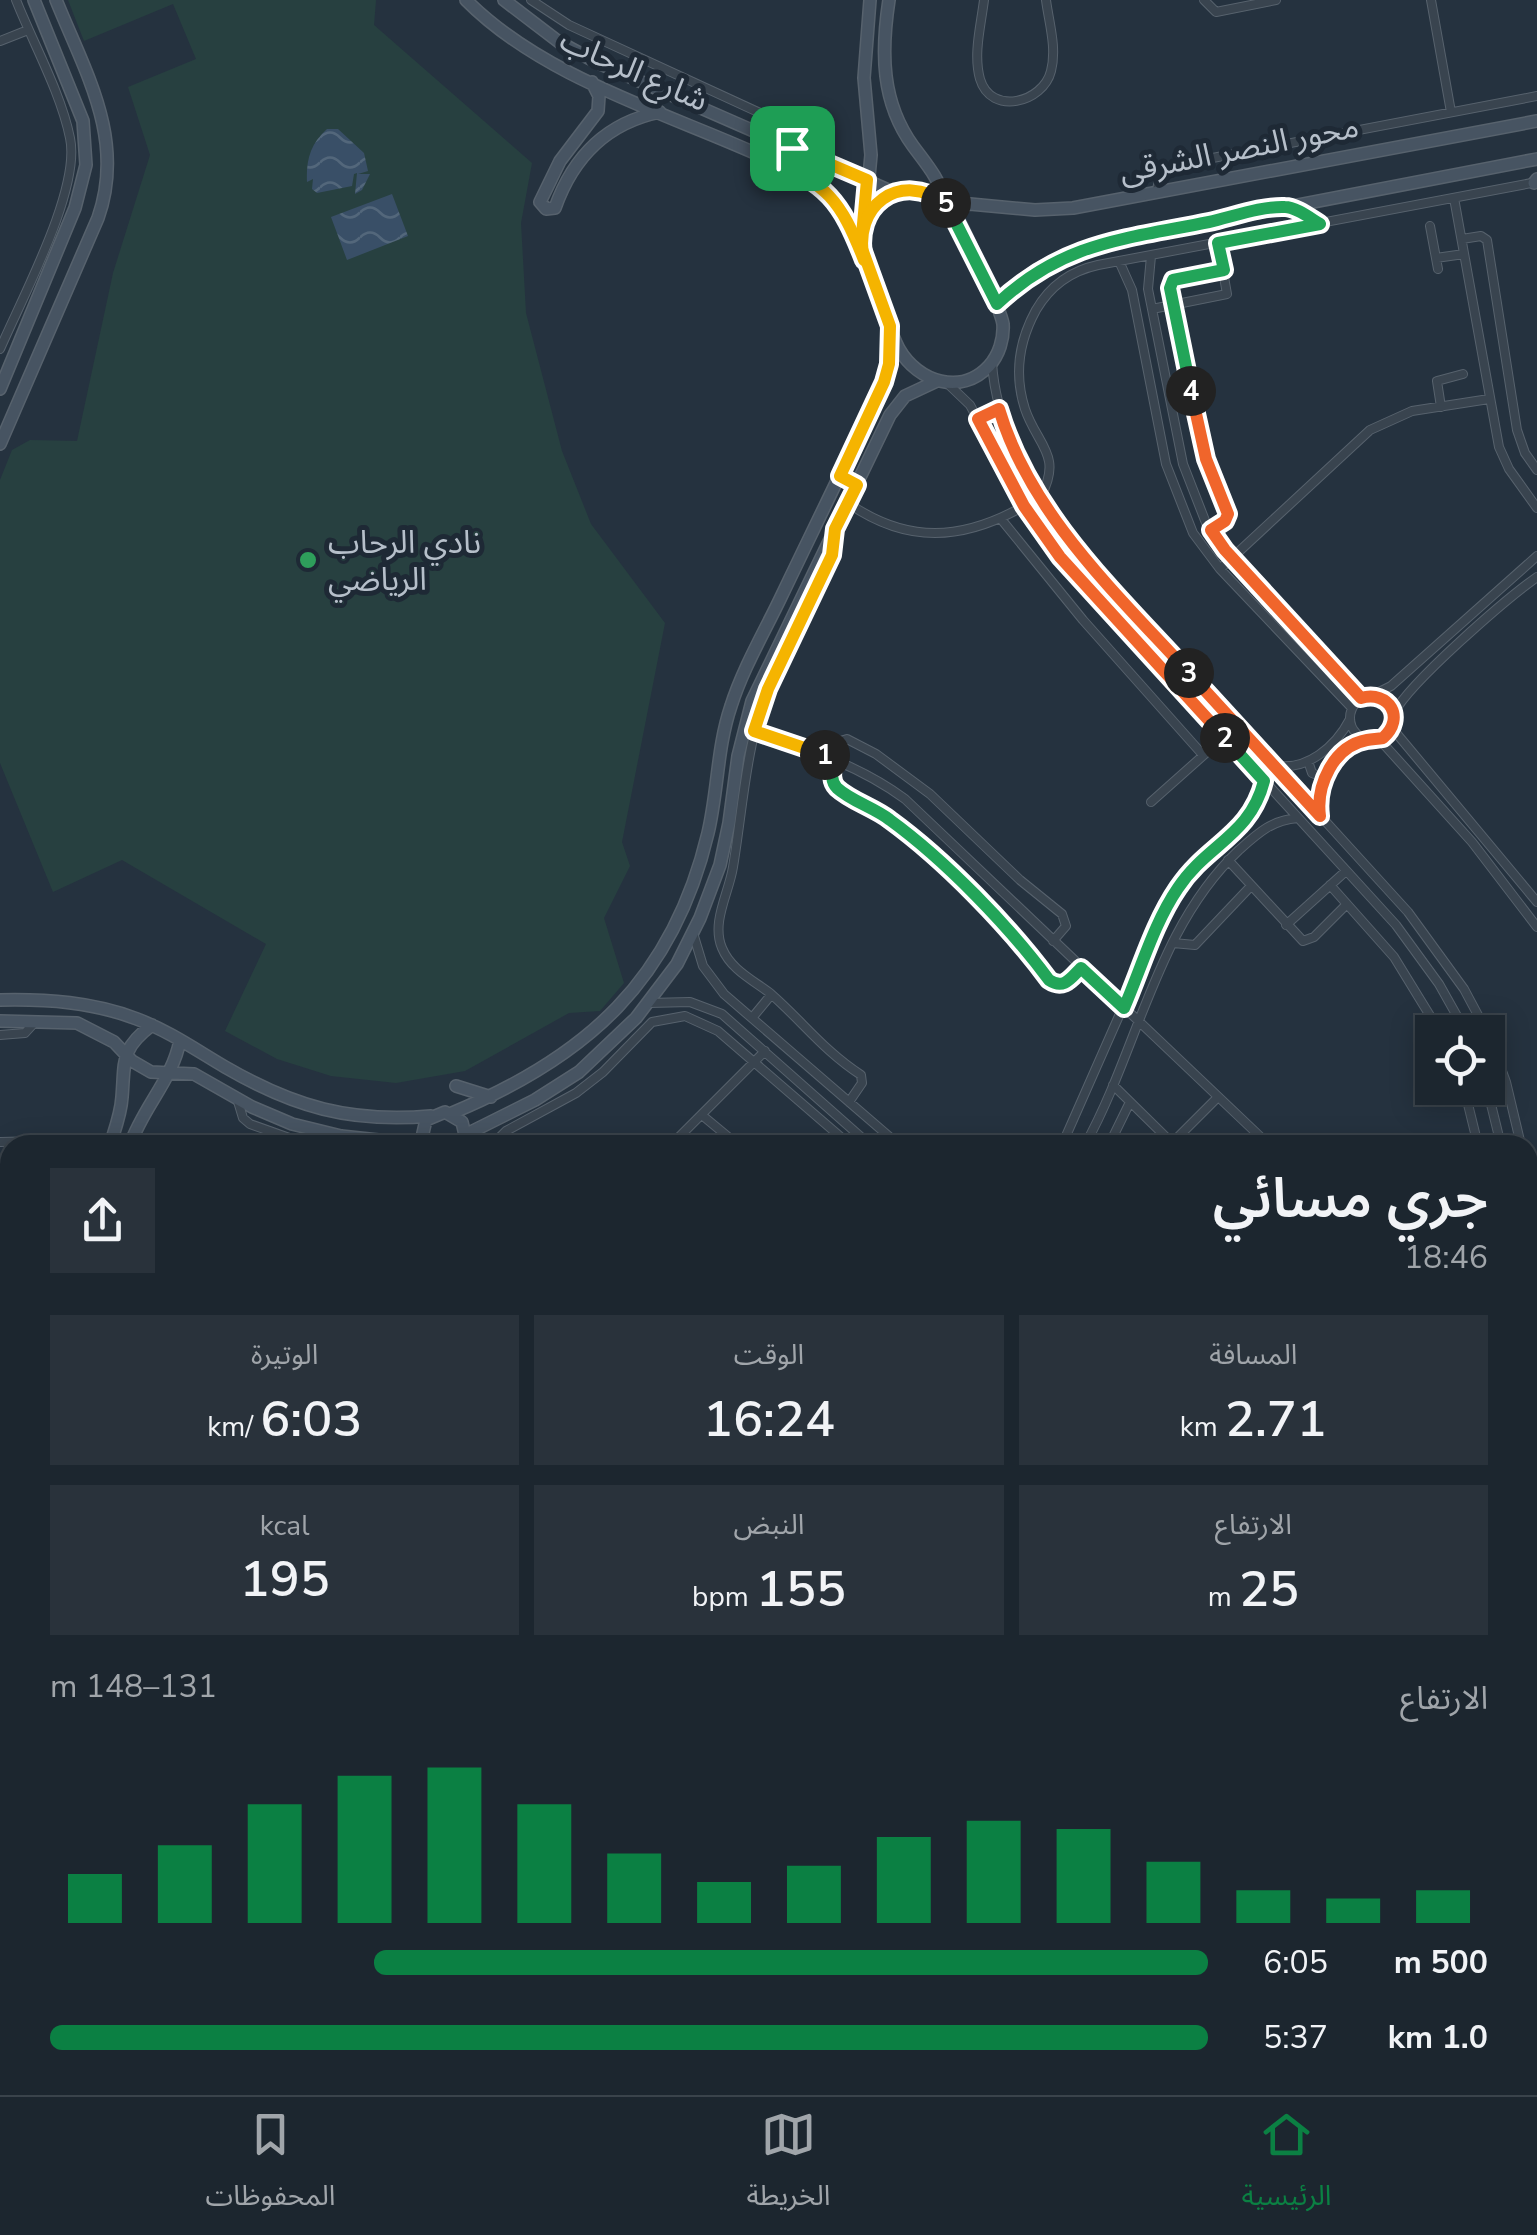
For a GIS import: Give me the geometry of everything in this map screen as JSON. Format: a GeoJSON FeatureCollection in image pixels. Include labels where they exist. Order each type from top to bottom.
{"type":"FeatureCollection","features":[{"type":"Feature","properties":{"kind":"street"},"geometry":{"type":"LineString","coordinates":[[0,349],[70,180],[70,137],[16,0]]}},
{"type":"Feature","properties":{"kind":"street"},"geometry":{"type":"LineString","coordinates":[[0,389],[80,194],[86,165],[83,120],[34,0]]}},
{"type":"Feature","properties":{"kind":"street"},"geometry":{"type":"LineString","coordinates":[[0,444],[104,201],[109,148],[101,114],[56,0]]}},
{"type":"Feature","properties":{"kind":"street","name":"شارع الرحاب"},"geometry":{"type":"LineString","coordinates":[[466,0],[490,24],[531,52],[767,158],[808,178],[832,196],[851,227],[906,360],[942,382]]}},
{"type":"Feature","properties":{"kind":"street","name":"شارع الرحاب"},"geometry":{"type":"LineString","coordinates":[[504,0],[558,42],[596,62],[895,192]]}},
{"type":"Feature","properties":{"kind":"street"},"geometry":{"type":"LineString","coordinates":[[530,0],[569,25],[774,120],[783,126],[792,148]]}},
{"type":"Feature","properties":{"kind":"street"},"geometry":{"type":"LineString","coordinates":[[864,260],[861,246],[871,138],[864,78],[870,0]]}},
{"type":"Feature","properties":{"kind":"street"},"geometry":{"type":"LineString","coordinates":[[889,0],[884,68],[887,92],[903,131],[935,173],[997,304],[1003,334],[992,362],[999,409],[1008,436],[1041,496],[1072,543],[1103,579],[1408,912],[1464,989],[1478,1015]]}},
{"type":"Feature","properties":{"kind":"street"},"geometry":{"type":"LineString","coordinates":[[984,0],[978,64],[981,84],[1002,100],[1021,101],[1044,88],[1051,70],[1054,51],[1046,0]]}},
{"type":"Feature","properties":{"kind":"street"},"geometry":{"type":"LineString","coordinates":[[1204,0],[1216,12],[1276,0]]}},
{"type":"Feature","properties":{"kind":"street"},"geometry":{"type":"LineString","coordinates":[[1430,0],[1451,112]]}},
{"type":"Feature","properties":{"kind":"street"},"geometry":{"type":"LineString","coordinates":[[0,40],[28,30]]}},
{"type":"Feature","properties":{"kind":"street"},"geometry":{"type":"LineString","coordinates":[[592,82],[598,96],[598,111],[548,180],[540,202],[546,209],[555,208],[572,170],[594,143],[632,120],[660,112]]}},
{"type":"Feature","properties":{"kind":"street"},"geometry":{"type":"LineString","coordinates":[[1157,192],[1158,180],[1165,170],[1176,166],[1537,96]]}},
{"type":"Feature","properties":{"kind":"street"},"geometry":{"type":"LineString","coordinates":[[83,120],[101,114]]}},
{"type":"Feature","properties":{"kind":"street","name":"محور النصر الشرقى"},"geometry":{"type":"LineString","coordinates":[[895,192],[921,190],[948,204],[1035,210],[1073,208],[1537,121]]}},
{"type":"Feature","properties":{"kind":"street"},"geometry":{"type":"LineString","coordinates":[[767,158],[776,140]]}},
{"type":"Feature","properties":{"kind":"street","name":"محور النصر الشرقى"},"geometry":{"type":"LineString","coordinates":[[997,304],[1021,281],[1077,250],[1537,159]]}},
{"type":"Feature","properties":{"kind":"street"},"geometry":{"type":"LineString","coordinates":[[1041,496],[1050,464],[1020,389],[1020,355],[1041,302],[1062,280],[1088,267],[1536,181]]}},
{"type":"Feature","properties":{"kind":"street"},"geometry":{"type":"LineString","coordinates":[[865,220],[876,204],[895,192]]}},
{"type":"Feature","properties":{"kind":"street"},"geometry":{"type":"LineString","coordinates":[[1454,198],[1503,458],[1537,508]]}},
{"type":"Feature","properties":{"kind":"street"},"geometry":{"type":"LineString","coordinates":[[1288,206],[1320,224]]}},
{"type":"Feature","properties":{"kind":"street"},"geometry":{"type":"LineString","coordinates":[[1430,226],[1438,269]]}},
{"type":"Feature","properties":{"kind":"street"},"geometry":{"type":"LineString","coordinates":[[1462,239],[1482,236],[1487,240],[1519,440],[1537,470]]}},
{"type":"Feature","properties":{"kind":"street"},"geometry":{"type":"LineString","coordinates":[[1152,309],[1224,296],[1228,290],[1218,243]]}},
{"type":"Feature","properties":{"kind":"street"},"geometry":{"type":"LineString","coordinates":[[1436,258],[1464,254]]}},
{"type":"Feature","properties":{"kind":"street"},"geometry":{"type":"LineString","coordinates":[[1150,256],[1148,283],[1152,309],[1192,494],[1232,558],[1361,698]]}},
{"type":"Feature","properties":{"kind":"street"},"geometry":{"type":"LineString","coordinates":[[1119,261],[1132,290],[1172,488],[1193,533],[1220,569],[1352,708]]}},
{"type":"Feature","properties":{"kind":"street"},"geometry":{"type":"LineString","coordinates":[[1211,530],[1225,521],[1228,514],[1206,459],[1170,288],[1173,280],[1224,270]]}},
{"type":"Feature","properties":{"kind":"street"},"geometry":{"type":"LineString","coordinates":[[0,1000],[62,1001],[122,1014],[152,1025],[275,1095],[312,1108],[378,1118],[452,1113],[491,1097],[563,1056],[611,1016],[662,948],[684,904],[701,858],[731,704],[884,382],[889,364],[890,326]]}},
{"type":"Feature","properties":{"kind":"street"},"geometry":{"type":"LineString","coordinates":[[1482,357],[1505,354]]}},
{"type":"Feature","properties":{"kind":"street"},"geometry":{"type":"LineString","coordinates":[[472,1135],[578,1072],[623,1032],[677,964],[732,839],[738,756],[752,701],[896,405],[914,389],[967,380],[992,362]]}},
{"type":"Feature","properties":{"kind":"street"},"geometry":{"type":"LineString","coordinates":[[1441,407],[1437,381],[1463,374]]}},
{"type":"Feature","properties":{"kind":"street"},"geometry":{"type":"LineString","coordinates":[[942,382],[964,397],[1024,506],[1081,582],[1396,925],[1440,984],[1457,1015]]}},
{"type":"Feature","properties":{"kind":"street"},"geometry":{"type":"LineString","coordinates":[[1220,569],[1370,430],[1398,416],[1490,400]]}},
{"type":"Feature","properties":{"kind":"street"},"geometry":{"type":"LineString","coordinates":[[1172,407],[1193,403]]}},
{"type":"Feature","properties":{"kind":"street"},"geometry":{"type":"LineString","coordinates":[[978,419],[999,409]]}},
{"type":"Feature","properties":{"kind":"street"},"geometry":{"type":"LineString","coordinates":[[840,476],[857,485]]}},
{"type":"Feature","properties":{"kind":"street"},"geometry":{"type":"LineString","coordinates":[[848,503],[874,521],[924,533],[963,530],[1001,519],[1024,506]]}},
{"type":"Feature","properties":{"kind":"street"},"geometry":{"type":"LineString","coordinates":[[1001,519],[1122,665],[1204,754]]}},
{"type":"Feature","properties":{"kind":"street"},"geometry":{"type":"LineString","coordinates":[[835,529],[832,555],[774,673],[754,731],[717,931],[729,961],[772,995],[833,1056],[861,1075],[862,1083],[849,1102]]}},
{"type":"Feature","properties":{"kind":"street"},"geometry":{"type":"LineString","coordinates":[[1273,765],[1284,767],[1308,761],[1334,743],[1361,698],[1391,686],[1537,556]]}},
{"type":"Feature","properties":{"kind":"street"},"geometry":{"type":"LineString","coordinates":[[1320,816],[1318,803],[1330,766],[1346,752],[1368,740],[1379,739],[1392,728],[1394,713],[1404,697],[1537,577]]}},
{"type":"Feature","properties":{"kind":"street"},"geometry":{"type":"LineString","coordinates":[[1122,665],[1142,648]]}},
{"type":"Feature","properties":{"kind":"street"},"geometry":{"type":"LineString","coordinates":[[1374,695],[1389,702],[1394,713]]}},
{"type":"Feature","properties":{"kind":"street"},"geometry":{"type":"LineString","coordinates":[[1350,719],[1358,734],[1368,740]]}},
{"type":"Feature","properties":{"kind":"street"},"geometry":{"type":"LineString","coordinates":[[1392,728],[1537,902]]}},
{"type":"Feature","properties":{"kind":"street"},"geometry":{"type":"LineString","coordinates":[[754,731],[834,758],[883,783],[946,837],[1258,1135]]}},
{"type":"Feature","properties":{"kind":"street"},"geometry":{"type":"LineString","coordinates":[[1151,802],[1224,737]]}},
{"type":"Feature","properties":{"kind":"street"},"geometry":{"type":"LineString","coordinates":[[1379,739],[1472,842],[1537,928]]}},
{"type":"Feature","properties":{"kind":"street"},"geometry":{"type":"LineString","coordinates":[[1053,941],[1066,926],[1062,914],[914,781],[862,746],[840,740],[832,778],[838,788],[892,821],[980,903],[1052,983],[1064,984],[1081,968]]}},
{"type":"Feature","properties":{"kind":"street"},"geometry":{"type":"LineString","coordinates":[[1308,761],[1312,773],[1324,778]]}},
{"type":"Feature","properties":{"kind":"street"},"geometry":{"type":"LineString","coordinates":[[1067,1135],[1166,908],[1184,880],[1249,818],[1264,781]]}},
{"type":"Feature","properties":{"kind":"street"},"geometry":{"type":"LineString","coordinates":[[1090,1135],[1200,890],[1269,825],[1298,818]]}},
{"type":"Feature","properties":{"kind":"street"},"geometry":{"type":"LineString","coordinates":[[946,837],[960,822]]}},
{"type":"Feature","properties":{"kind":"street"},"geometry":{"type":"LineString","coordinates":[[1228,860],[1299,939],[1309,940],[1347,904]]}},
{"type":"Feature","properties":{"kind":"street"},"geometry":{"type":"LineString","coordinates":[[1286,925],[1346,871]]}},
{"type":"Feature","properties":{"kind":"street"},"geometry":{"type":"LineString","coordinates":[[1184,880],[1200,890]]}},
{"type":"Feature","properties":{"kind":"street"},"geometry":{"type":"LineString","coordinates":[[980,903],[995,885]]}},
{"type":"Feature","properties":{"kind":"street"},"geometry":{"type":"LineString","coordinates":[[1173,943],[1195,945],[1252,886]]}},
{"type":"Feature","properties":{"kind":"street"},"geometry":{"type":"LineString","coordinates":[[1330,886],[1394,957],[1431,1015]]}},
{"type":"Feature","properties":{"kind":"street"},"geometry":{"type":"LineString","coordinates":[[1396,925],[1408,912]]}},
{"type":"Feature","properties":{"kind":"street"},"geometry":{"type":"LineString","coordinates":[[693,933],[712,981],[887,1135]]}},
{"type":"Feature","properties":{"kind":"street"},"geometry":{"type":"LineString","coordinates":[[1420,996],[1440,984]]}},
{"type":"Feature","properties":{"kind":"street"},"geometry":{"type":"LineString","coordinates":[[752,1018],[772,995]]}},
{"type":"Feature","properties":{"kind":"street"},"geometry":{"type":"LineString","coordinates":[[722,1014],[722,1008],[732,1001]]}},
{"type":"Feature","properties":{"kind":"street"},"geometry":{"type":"LineString","coordinates":[[649,1003],[690,1002],[722,1014],[859,1135]]}},
{"type":"Feature","properties":{"kind":"street"},"geometry":{"type":"LineString","coordinates":[[503,1135],[576,1094],[624,1053],[642,1029],[662,1018],[685,1016],[707,1023],[838,1135]]}},
{"type":"Feature","properties":{"kind":"street"},"geometry":{"type":"LineString","coordinates":[[0,1021],[36,1020],[97,1030],[150,1072],[207,1080],[292,1124],[337,1135]]}},
{"type":"Feature","properties":{"kind":"street"},"geometry":{"type":"LineString","coordinates":[[0,1035],[25,1032],[36,1020]]}},
{"type":"Feature","properties":{"kind":"street"},"geometry":{"type":"LineString","coordinates":[[113,1135],[119,1119],[126,1054],[152,1025]]}},
{"type":"Feature","properties":{"kind":"street"},"geometry":{"type":"LineString","coordinates":[[134,1135],[170,1072],[180,1040]]}},
{"type":"Feature","properties":{"kind":"street"},"geometry":{"type":"LineString","coordinates":[[682,1135],[765,1052]]}},
{"type":"Feature","properties":{"kind":"street"},"geometry":{"type":"LineString","coordinates":[[794,1076],[803,1062]]}},
{"type":"Feature","properties":{"kind":"street"},"geometry":{"type":"LineString","coordinates":[[1505,1079],[1519,1135]]}},
{"type":"Feature","properties":{"kind":"street"},"geometry":{"type":"LineString","coordinates":[[1114,1085],[1164,1135]]}},
{"type":"Feature","properties":{"kind":"street"},"geometry":{"type":"LineString","coordinates":[[456,1086],[491,1097]]}},
{"type":"Feature","properties":{"kind":"street"},"geometry":{"type":"LineString","coordinates":[[1180,1135],[1218,1097]]}},
{"type":"Feature","properties":{"kind":"street"},"geometry":{"type":"LineString","coordinates":[[237,1098],[243,1118],[250,1124],[280,1135]]}},
{"type":"Feature","properties":{"kind":"street"},"geometry":{"type":"LineString","coordinates":[[1113,1135],[1130,1102]]}},
{"type":"Feature","properties":{"kind":"street"},"geometry":{"type":"LineString","coordinates":[[1468,1105],[1476,1135]]}},
{"type":"Feature","properties":{"kind":"street"},"geometry":{"type":"LineString","coordinates":[[1491,1105],[1499,1135]]}},
{"type":"Feature","properties":{"kind":"street"},"geometry":{"type":"LineString","coordinates":[[452,1113],[462,1122],[463,1135]]}},
{"type":"Feature","properties":{"kind":"street"},"geometry":{"type":"LineString","coordinates":[[423,1135],[431,1116]]}},
{"type":"Feature","properties":{"kind":"street"},"geometry":{"type":"LineString","coordinates":[[703,1116],[726,1135]]}},
{"type":"Feature","properties":{"kind":"street"},"geometry":{"type":"LineString","coordinates":[[119,1119],[137,1126]]}},
{"type":"Feature","properties":{"kind":"green space","name":"نادي الرحاب الرياضي"},"geometry":{"type":"Polygon","coordinates":[[[68,0],[376,0],[374,25],[532,163],[521,223],[526,313],[562,451],[591,524],[665,623],[622,842],[630,866],[604,918],[624,983],[600,1011],[569,1013],[465,1071],[396,1083],[331,1076],[277,1059],[225,1031],[266,944],[122,860],[53,892],[0,763],[0,480],[12,450],[30,440],[77,441],[113,273],[150,155],[128,87],[196,59],[173,4],[84,41],[68,0]]]}},
{"type":"Feature","properties":{"kind":"water"},"geometry":{"type":"Polygon","coordinates":[[[327,129],[338,129],[364,153],[368,171],[358,174],[370,174],[362,190],[355,194],[357,173],[352,186],[317,193],[312,189],[313,179],[307,182],[310,153],[327,129]]]}},
{"type":"Feature","properties":{"kind":"water"},"geometry":{"type":"Polygon","coordinates":[[[392,194],[408,236],[347,260],[331,217],[392,194]]]}},
{"type":"Feature","properties":{"kind":"place","name":"نادي الرحاب الرياضي"},"geometry":{"type":"Point","coordinates":[308,560]}},
{"type":"Feature","properties":{"kind":"route"},"geometry":{"type":"LineString","coordinates":[[792,148],[776,140],[767,158],[808,178],[832,196],[851,227],[864,260],[861,246],[862,230],[865,220],[876,204],[895,192],[908,190],[921,190],[945,201],[997,304],[1021,281],[1077,250],[1288,206],[1320,224],[1218,243],[1224,270],[1177,278],[1170,288],[1206,459],[1228,514],[1225,521],[1211,530],[1361,698],[1379,696],[1389,702],[1394,713],[1394,723],[1387,735],[1360,743],[1330,766],[1320,790],[1320,816],[1072,543],[1030,478],[999,409],[978,419],[1024,506],[1060,557],[1264,781],[1249,818],[1177,888],[1124,1008],[1081,968],[1064,984],[1049,980],[1008,930],[937,860],[892,821],[838,788],[832,778],[834,758],[754,731],[768,689],[832,555],[835,529],[857,485],[840,476],[884,382],[891,345],[890,326],[861,246],[865,220],[867,180],[792,148]]}}]}
